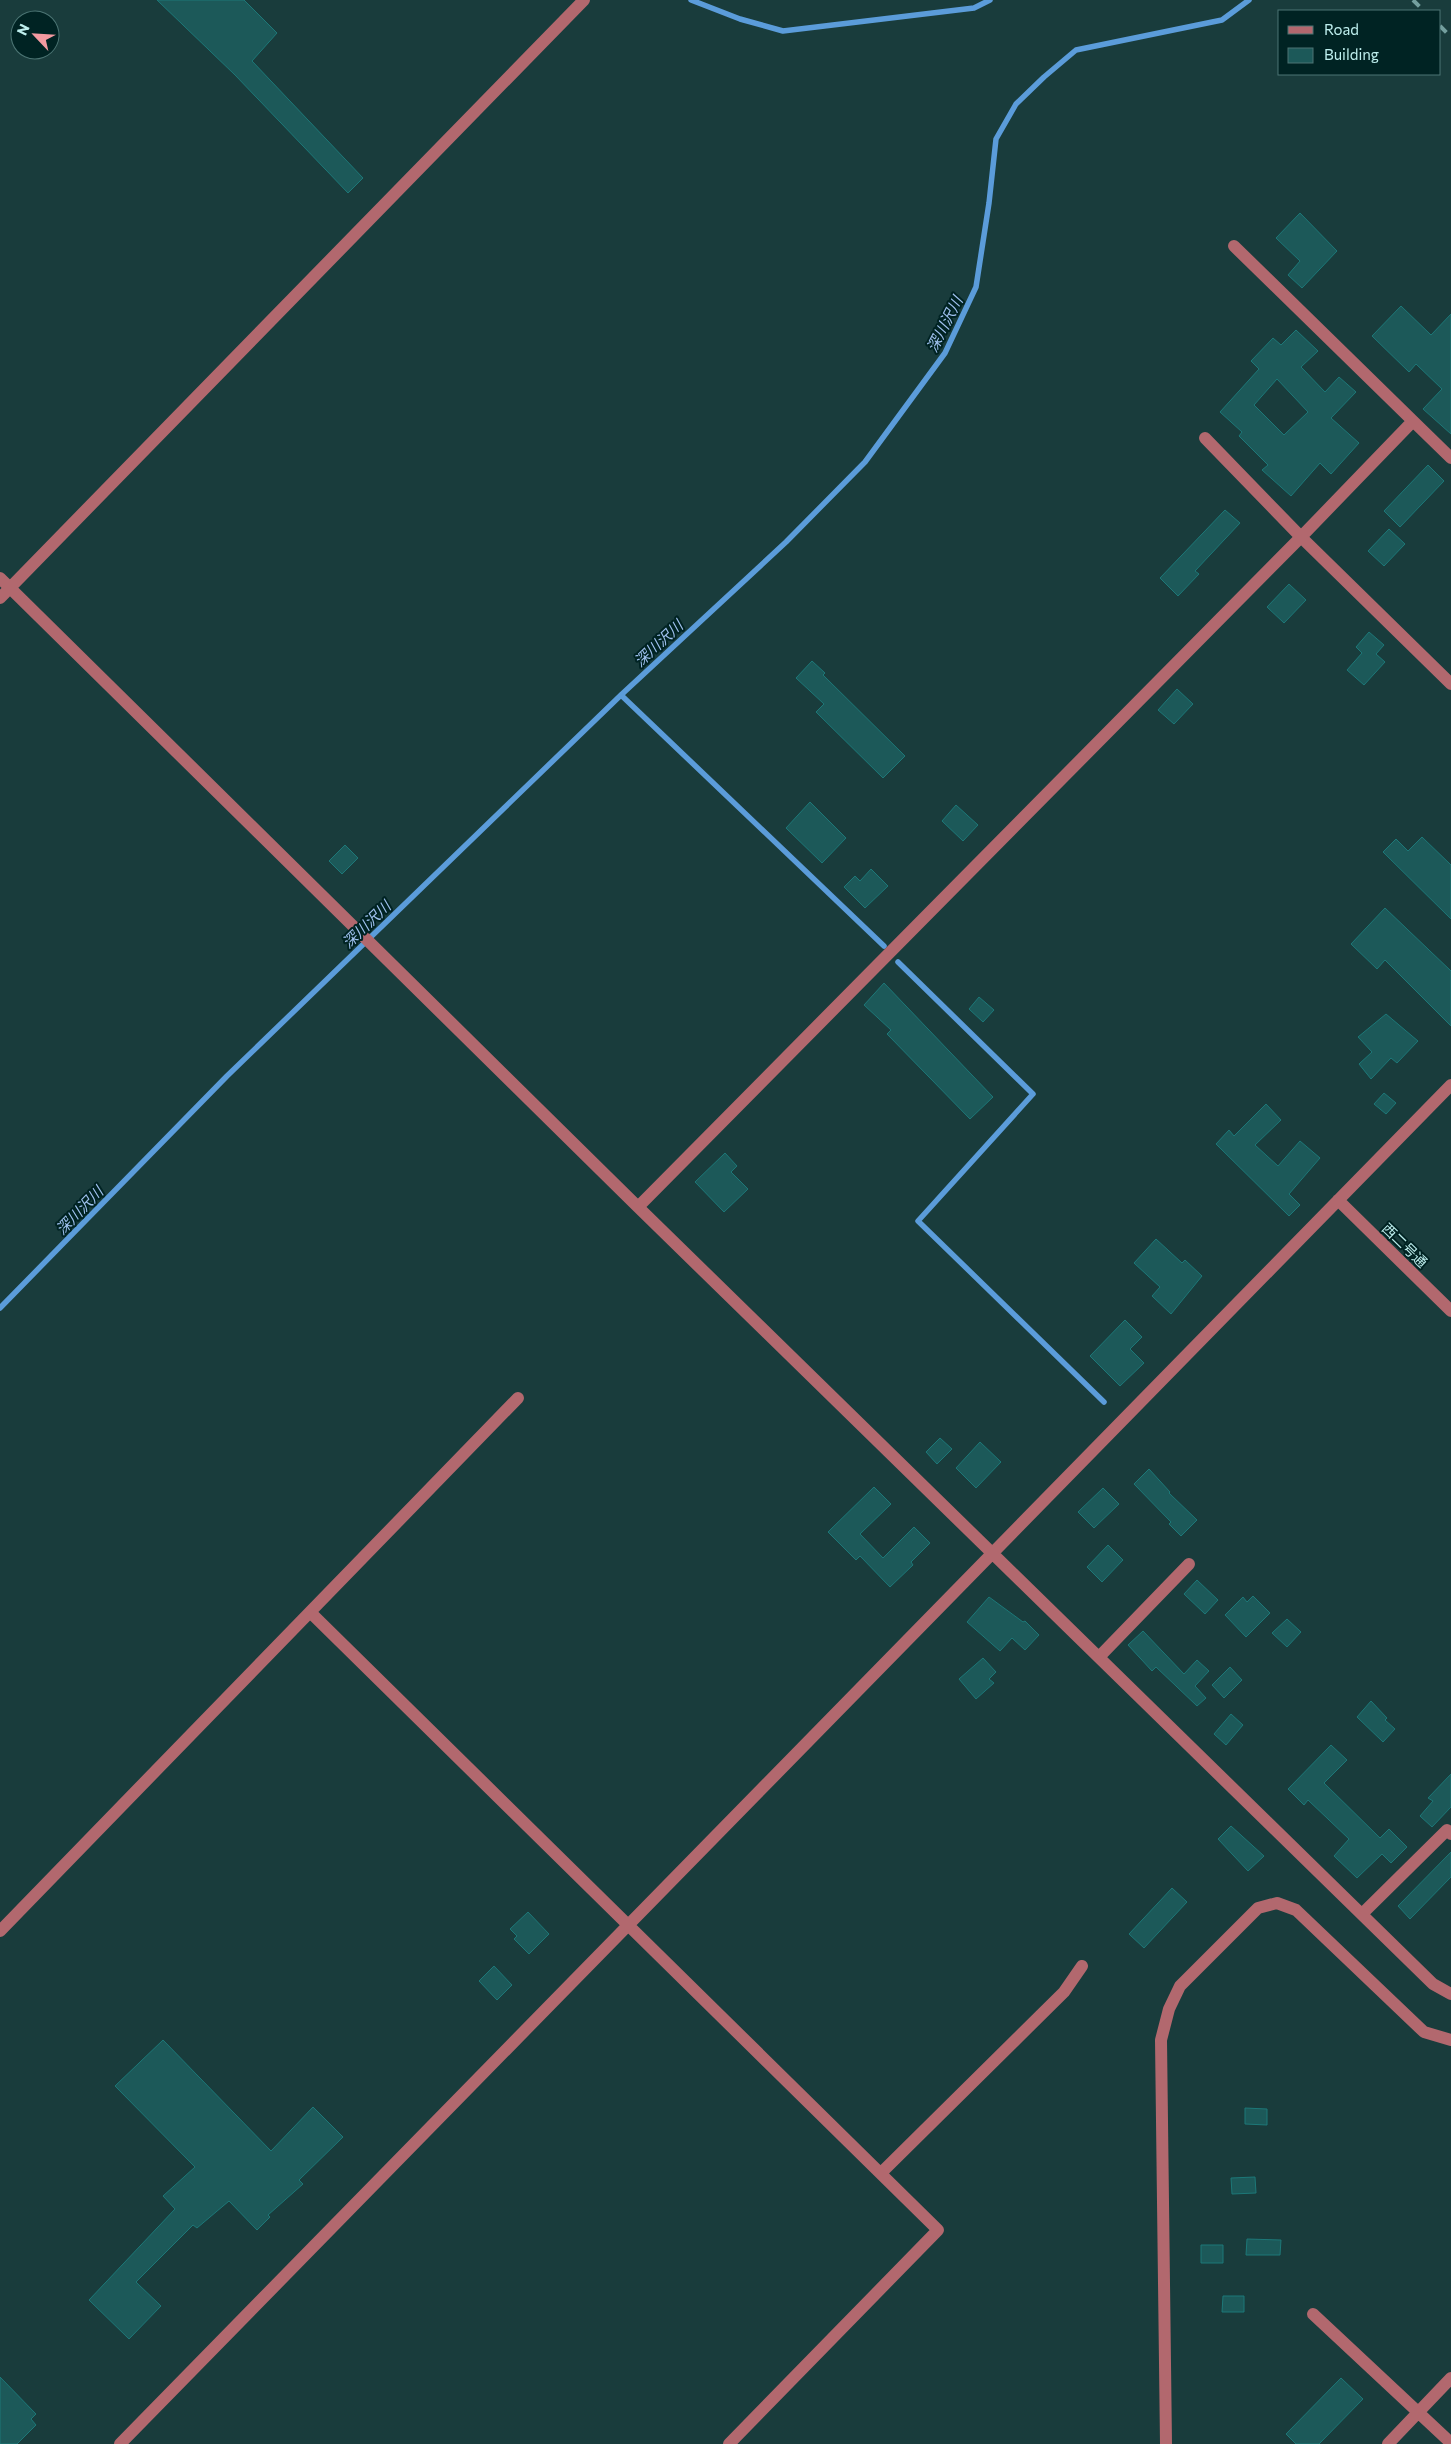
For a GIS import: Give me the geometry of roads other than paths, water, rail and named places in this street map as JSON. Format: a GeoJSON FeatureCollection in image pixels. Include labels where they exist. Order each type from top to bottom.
{"type":"FeatureCollection","features":[{"type":"Feature","properties":{"kind":"street"},"geometry":{"type":"LineString","coordinates":[[0,598],[584,0]]}},
{"type":"Feature","properties":{"kind":"street"},"geometry":{"type":"LineString","coordinates":[[1234,246],[1451,458]]}},
{"type":"Feature","properties":{"kind":"street"},"geometry":{"type":"LineString","coordinates":[[638,1207],[1301,537],[1412,421]]}},
{"type":"Feature","properties":{"kind":"street"},"geometry":{"type":"LineString","coordinates":[[1205,438],[1301,537],[1451,684]]}},
{"type":"Feature","properties":{"kind":"street"},"geometry":{"type":"LineString","coordinates":[[0,578],[638,1207],[1433,1984],[1451,1994]]}},
{"type":"Feature","properties":{"kind":"street"},"geometry":{"type":"LineString","coordinates":[[120,2444],[626,1925],[1451,1085]]}},
{"type":"Feature","properties":{"kind":"street","name":"西二号通"},"geometry":{"type":"LineString","coordinates":[[1338,1200],[1451,1311]]}},
{"type":"Feature","properties":{"kind":"street"},"geometry":{"type":"LineString","coordinates":[[0,1931],[518,1398]]}},
{"type":"Feature","properties":{"kind":"street"},"geometry":{"type":"LineString","coordinates":[[1099,1657],[1189,1564]]}},
{"type":"Feature","properties":{"kind":"street"},"geometry":{"type":"LineString","coordinates":[[310,1612],[626,1925],[882,2172],[938,2230],[729,2444]]}},
{"type":"Feature","properties":{"kind":"street"},"geometry":{"type":"LineString","coordinates":[[1362,1914],[1447,1830],[1451,1834]]}},
{"type":"Feature","properties":{"kind":"street"},"geometry":{"type":"LineString","coordinates":[[1166,2444],[1161,2040],[1170,2009],[1180,1986],[1258,1908],[1277,1903],[1296,1910],[1424,2032],[1451,2040]]}},
{"type":"Feature","properties":{"kind":"street"},"geometry":{"type":"LineString","coordinates":[[882,2172],[1064,1992],[1082,1966]]}},
{"type":"Feature","properties":{"kind":"street"},"geometry":{"type":"LineString","coordinates":[[1313,2314],[1451,2443]]}},
{"type":"Feature","properties":{"kind":"street"},"geometry":{"type":"LineString","coordinates":[[1388,2444],[1451,2378]]}},
{"type":"Feature","properties":{"kind":"waterway"},"geometry":{"type":"LineString","coordinates":[[691,0],[740,19],[783,31],[974,8],[990,0]]}},
{"type":"Feature","properties":{"kind":"waterway","name":"深川沢川"},"geometry":{"type":"LineString","coordinates":[[0,1308],[227,1076],[621,695],[786,542],[865,462],[945,353],[976,287],[989,203],[996,139],[1016,104],[1076,50],[1222,20],[1249,0]]}},
{"type":"Feature","properties":{"kind":"waterway"},"geometry":{"type":"LineString","coordinates":[[621,695],[884,946]]}},
{"type":"Feature","properties":{"kind":"waterway"},"geometry":{"type":"LineString","coordinates":[[898,962],[1033,1094],[918,1221],[1104,1402]]}},
{"type":"Feature","properties":{"kind":"railway"},"geometry":{"type":"LineString","coordinates":[[1413,0],[1423,10]]}},
{"type":"Feature","properties":{"kind":"railway"},"geometry":{"type":"LineString","coordinates":[[1441,27],[1451,37]]}}]}
